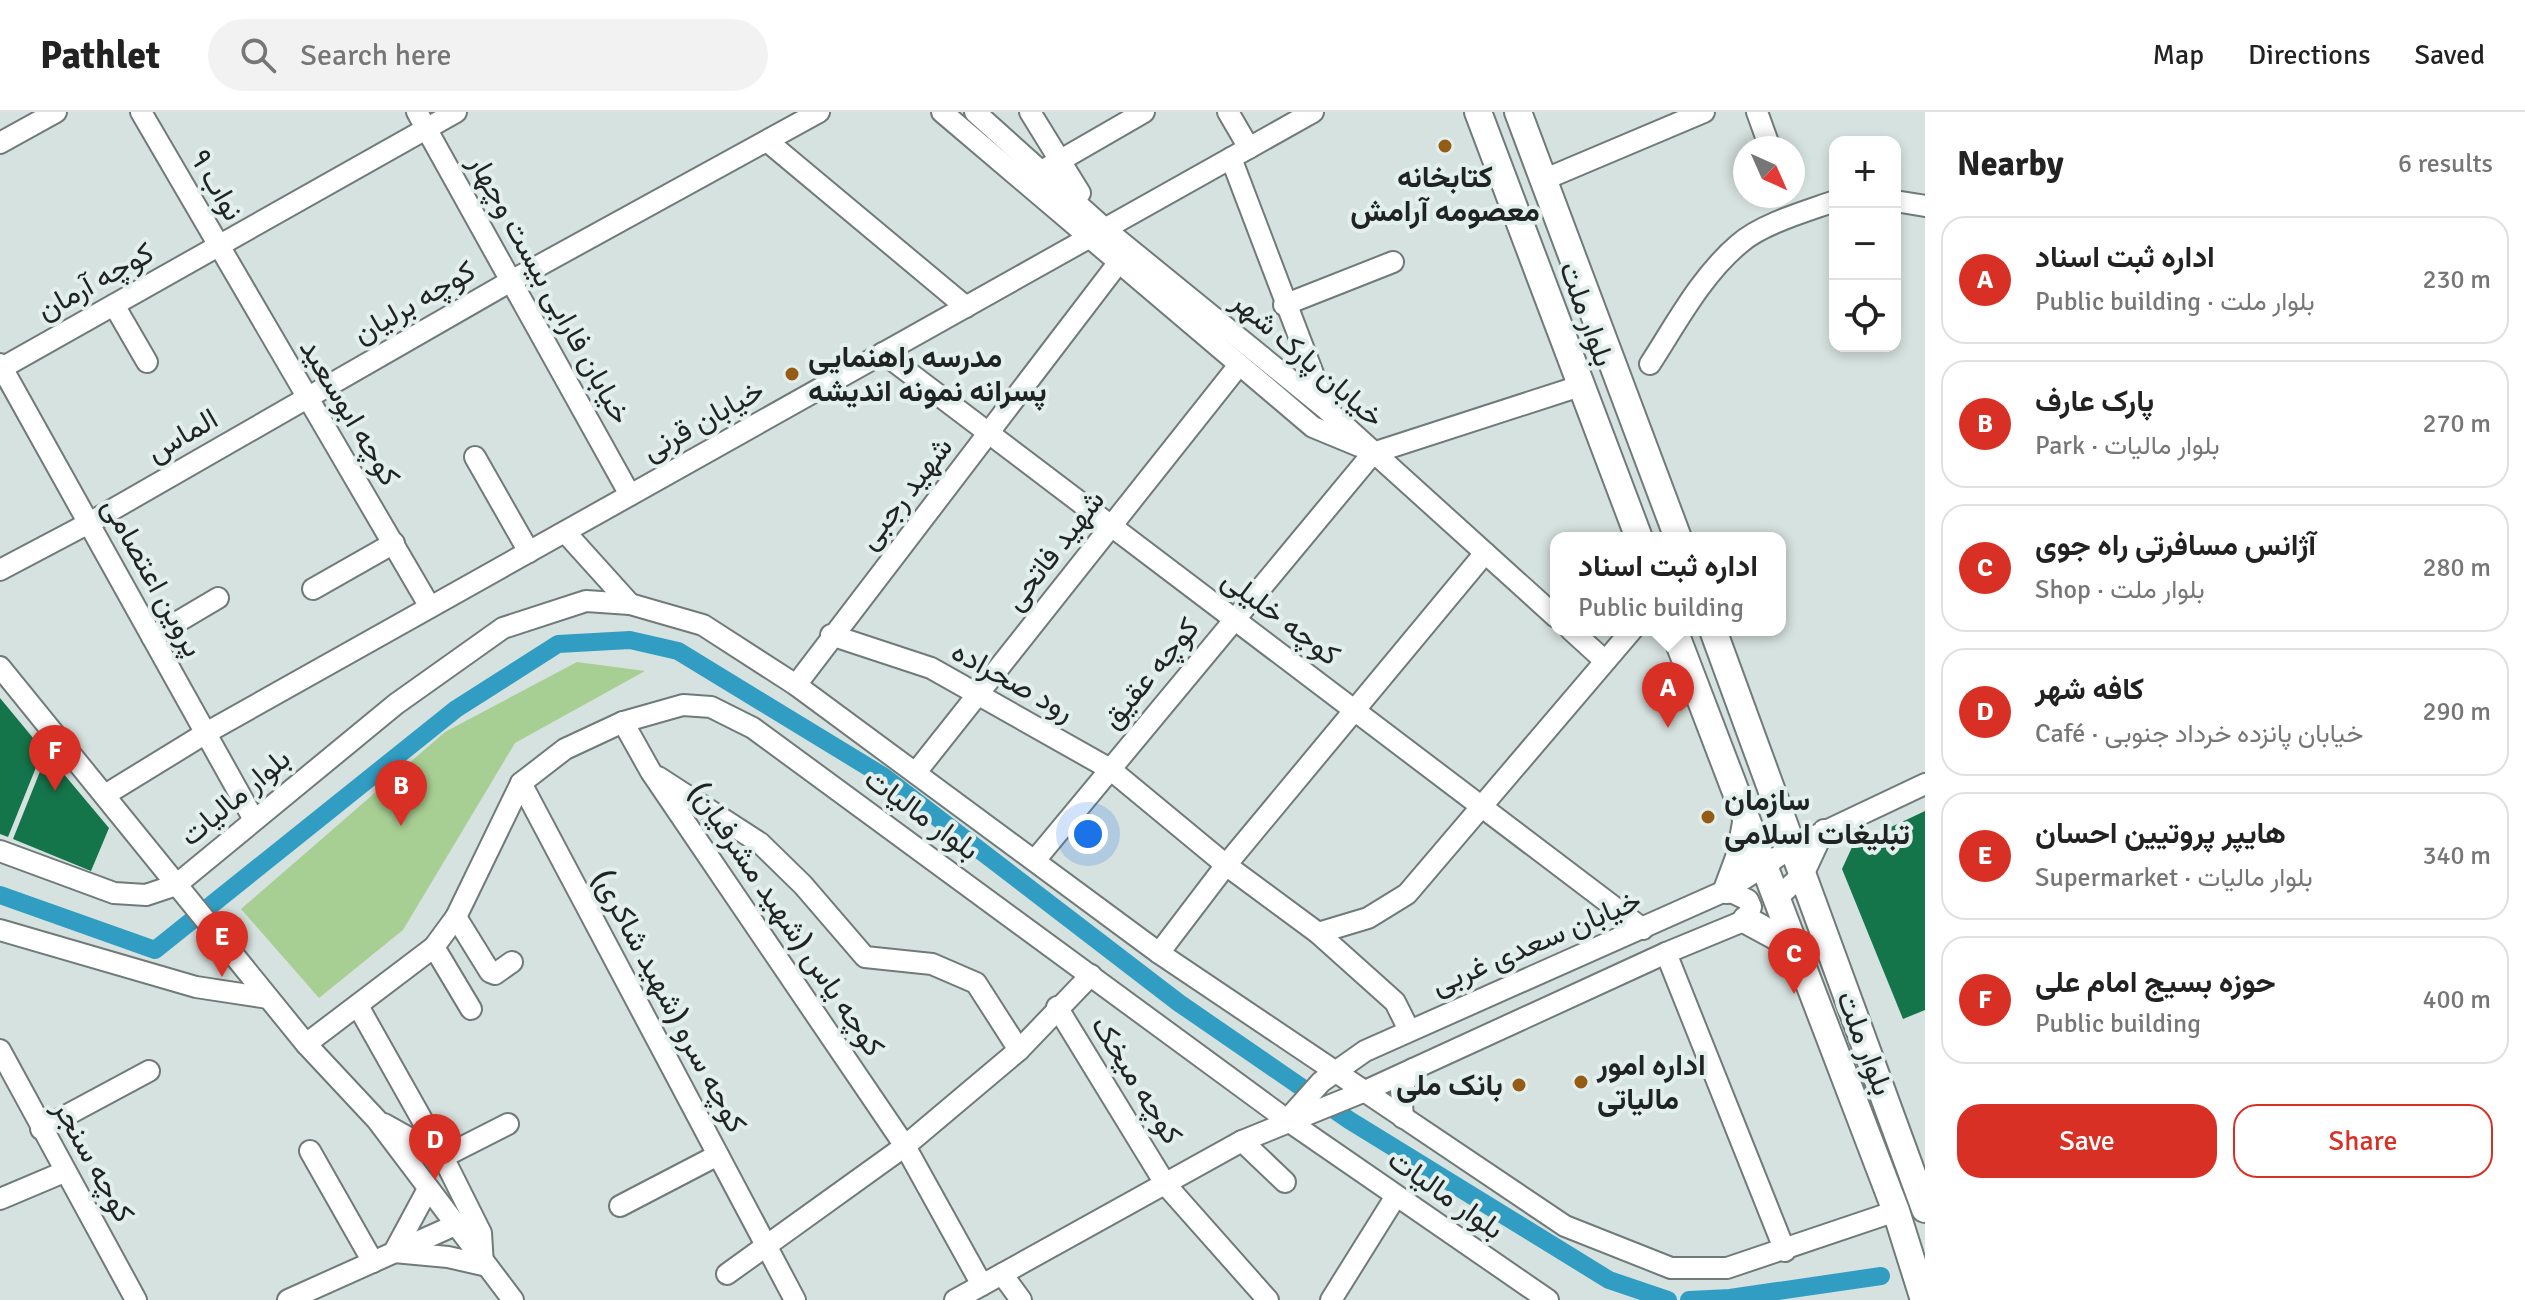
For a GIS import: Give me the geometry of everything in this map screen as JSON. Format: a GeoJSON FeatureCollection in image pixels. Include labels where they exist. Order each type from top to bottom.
{"type":"FeatureCollection","features":[{"type":"Feature","properties":{"kind":"main road","name":"بلوار ملت"},"geometry":{"type":"LineString","coordinates":[[1478,112],[1637,532]]}},
{"type":"Feature","properties":{"kind":"main road","name":"بلوار ملت"},"geometry":{"type":"LineString","coordinates":[[1518,112],[1676,532]]}},
{"type":"Feature","properties":{"kind":"main road","name":"بلوار ملت"},"geometry":{"type":"LineString","coordinates":[[1676,636],[1896,1211],[1924,1300]]}},
{"type":"Feature","properties":{"kind":"main road","name":"بلوار ملت"},"geometry":{"type":"LineString","coordinates":[[1715,636],[1925,1209]]}},
{"type":"Feature","properties":{"kind":"main road"},"geometry":{"type":"LineString","coordinates":[[1727,890],[1740,855],[1746,819]]}},
{"type":"Feature","properties":{"kind":"main road"},"geometry":{"type":"LineString","coordinates":[[1746,920],[1794,946]]}},
{"type":"Feature","properties":{"kind":"street"},"geometry":{"type":"LineString","coordinates":[[0,143],[56,112]]}},
{"type":"Feature","properties":{"kind":"street","name":"نواب ۹"},"geometry":{"type":"LineString","coordinates":[[141,112],[218,246]]}},
{"type":"Feature","properties":{"kind":"street","name":"کوچه آرمان"},"geometry":{"type":"LineString","coordinates":[[1,367],[218,246],[421,120],[456,112]]}},
{"type":"Feature","properties":{"kind":"street","name":"کوچه برلیان"},"geometry":{"type":"LineString","coordinates":[[306,399],[511,281],[819,112]]}},
{"type":"Feature","properties":{"kind":"street","name":"خیابان پارک شهر"},"geometry":{"type":"LineString","coordinates":[[942,112],[1326,409],[1373,453]]}},
{"type":"Feature","properties":{"kind":"street"},"geometry":{"type":"LineString","coordinates":[[975,112],[1050,166]]}},
{"type":"Feature","properties":{"kind":"street"},"geometry":{"type":"LineString","coordinates":[[1030,112],[1050,166],[1098,233]]}},
{"type":"Feature","properties":{"kind":"street"},"geometry":{"type":"LineString","coordinates":[[1050,166],[1144,112]]}},
{"type":"Feature","properties":{"kind":"street"},"geometry":{"type":"LineString","coordinates":[[1228,112],[1284,305],[1326,409]]}},
{"type":"Feature","properties":{"kind":"street","name":"خیابان قرنی"},"geometry":{"type":"LineString","coordinates":[[105,795],[206,733],[1313,112]]}},
{"type":"Feature","properties":{"kind":"street"},"geometry":{"type":"LineString","coordinates":[[1543,180],[1704,112]]}},
{"type":"Feature","properties":{"kind":"street"},"geometry":{"type":"LineString","coordinates":[[1757,112],[1766,136]]}},
{"type":"Feature","properties":{"kind":"street","name":"خیابان فارابی بیست وچهار"},"geometry":{"type":"LineString","coordinates":[[421,120],[630,495]]}},
{"type":"Feature","properties":{"kind":"street"},"geometry":{"type":"LineString","coordinates":[[767,141],[966,307]]}},
{"type":"Feature","properties":{"kind":"street"},"geometry":{"type":"LineString","coordinates":[[1805,204],[1829,202]]}},
{"type":"Feature","properties":{"kind":"street"},"geometry":{"type":"LineString","coordinates":[[1901,202],[1925,206]]}},
{"type":"Feature","properties":{"kind":"street"},"geometry":{"type":"LineString","coordinates":[[1650,364],[1694,296],[1740,243],[1788,208]]}},
{"type":"Feature","properties":{"kind":"street","name":"خیابان پارک شهر"},"geometry":{"type":"LineString","coordinates":[[1098,233],[1119,262],[1313,427],[1373,453]]}},
{"type":"Feature","properties":{"kind":"street","name":"کوچه ابوسعید"},"geometry":{"type":"LineString","coordinates":[[218,246],[430,607]]}},
{"type":"Feature","properties":{"kind":"street","name":"شهید رجبی"},"geometry":{"type":"LineString","coordinates":[[796,685],[831,635],[990,434],[1119,262]]}},
{"type":"Feature","properties":{"kind":"street"},"geometry":{"type":"LineString","coordinates":[[1284,305],[1393,262]]}},
{"type":"Feature","properties":{"kind":"street"},"geometry":{"type":"LineString","coordinates":[[114,305],[147,362]]}},
{"type":"Feature","properties":{"kind":"street","name":"کوچه خلیلی"},"geometry":{"type":"LineString","coordinates":[[883,353],[1643,929]]}},
{"type":"Feature","properties":{"kind":"street","name":"شهید فاتحی"},"geometry":{"type":"LineString","coordinates":[[917,771],[1239,365]]}},
{"type":"Feature","properties":{"kind":"street","name":"پروین اعتصامی"},"geometry":{"type":"LineString","coordinates":[[1,367],[253,818]]}},
{"type":"Feature","properties":{"kind":"street"},"geometry":{"type":"LineString","coordinates":[[1373,453],[1580,386]]}},
{"type":"Feature","properties":{"kind":"street","name":"الماس"},"geometry":{"type":"LineString","coordinates":[[0,570],[306,399]]}},
{"type":"Feature","properties":{"kind":"street"},"geometry":{"type":"LineString","coordinates":[[1373,453],[1550,612]]}},
{"type":"Feature","properties":{"kind":"street","name":"کوچه عقیق"},"geometry":{"type":"LineString","coordinates":[[1036,859],[1373,453]]}},
{"type":"Feature","properties":{"kind":"street"},"geometry":{"type":"LineString","coordinates":[[475,457],[529,552]]}},
{"type":"Feature","properties":{"kind":"street"},"geometry":{"type":"LineString","coordinates":[[565,532],[630,604]]}},
{"type":"Feature","properties":{"kind":"street"},"geometry":{"type":"LineString","coordinates":[[313,589],[394,543]]}},
{"type":"Feature","properties":{"kind":"street"},"geometry":{"type":"LineString","coordinates":[[1159,953],[1353,709],[1485,553]]}},
{"type":"Feature","properties":{"kind":"street"},"geometry":{"type":"LineString","coordinates":[[152,637],[218,598]]}},
{"type":"Feature","properties":{"kind":"street","name":"بلوار مالیات"},"geometry":{"type":"LineString","coordinates":[[0,851],[114,893],[146,895],[178,887],[253,818],[396,704],[503,628],[586,601],[630,604],[703,625],[796,685],[917,771],[1327,1077],[1354,1095],[1403,1118],[1565,1226],[1671,1268],[1727,1268],[1785,1251],[1896,1211]]}},
{"type":"Feature","properties":{"kind":"street","name":"رود صحراده"},"geometry":{"type":"LineString","coordinates":[[831,635],[931,668],[1110,769],[1226,865],[1318,933],[1395,1002],[1409,1030]]}},
{"type":"Feature","properties":{"kind":"street"},"geometry":{"type":"LineString","coordinates":[[1578,636],[1605,661]]}},
{"type":"Feature","properties":{"kind":"street"},"geometry":{"type":"LineString","coordinates":[[1318,933],[1368,918],[1407,894],[1627,636]]}},
{"type":"Feature","properties":{"kind":"street"},"geometry":{"type":"LineString","coordinates":[[0,667],[320,1061],[377,1120],[453,1226],[513,1300]]}},
{"type":"Feature","properties":{"kind":"street","name":"بلوار مالیات"},"geometry":{"type":"LineString","coordinates":[[306,1044],[434,947],[456,917],[521,783],[565,749],[623,722],[683,705],[711,707],[753,728],[1287,1120],[1548,1300]]}},
{"type":"Feature","properties":{"kind":"street","name":"کوچه یاس (شهید مشرفیان)"},"geometry":{"type":"LineString","coordinates":[[623,722],[651,772],[905,1146],[982,1285]]}},
{"type":"Feature","properties":{"kind":"street"},"geometry":{"type":"LineString","coordinates":[[651,772],[760,843],[803,885],[865,957],[932,964],[976,983],[1019,1050]]}},
{"type":"Feature","properties":{"kind":"street","name":"کوچه سرو (شهید شاکری)"},"geometry":{"type":"LineString","coordinates":[[521,783],[795,1300]]}},
{"type":"Feature","properties":{"kind":"street","name":"خیابان سعدی غربی"},"geometry":{"type":"LineString","coordinates":[[1309,1106],[1327,1077],[1409,1030],[1727,890],[1794,846],[1925,784]]}},
{"type":"Feature","properties":{"kind":"street"},"geometry":{"type":"LineString","coordinates":[[1775,900],[1804,873],[1824,830]]}},
{"type":"Feature","properties":{"kind":"street"},"geometry":{"type":"LineString","coordinates":[[1727,890],[1748,900],[1751,907],[1746,920]]}},
{"type":"Feature","properties":{"kind":"street"},"geometry":{"type":"LineString","coordinates":[[456,917],[490,972],[495,974],[512,962]]}},
{"type":"Feature","properties":{"kind":"street","name":"خیابان سعدی غربی"},"geometry":{"type":"LineString","coordinates":[[1287,1120],[1309,1106],[1354,1095],[1666,953],[1746,920]]}},
{"type":"Feature","properties":{"kind":"street"},"geometry":{"type":"LineString","coordinates":[[0,930],[196,987],[268,998]]}},
{"type":"Feature","properties":{"kind":"street"},"geometry":{"type":"LineString","coordinates":[[434,947],[471,1009]]}},
{"type":"Feature","properties":{"kind":"street"},"geometry":{"type":"LineString","coordinates":[[1666,953],[1785,1251]]}},
{"type":"Feature","properties":{"kind":"street"},"geometry":{"type":"LineString","coordinates":[[727,1274],[905,1146],[1019,1050],[1091,975]]}},
{"type":"Feature","properties":{"kind":"street"},"geometry":{"type":"LineString","coordinates":[[358,1006],[443,1157],[481,1233],[483,1265]]}},
{"type":"Feature","properties":{"kind":"street","name":"کوچه میخک"},"geometry":{"type":"LineString","coordinates":[[1057,1007],[1166,1185],[1268,1300]]}},
{"type":"Feature","properties":{"kind":"street","name":"کوچه سنجر"},"geometry":{"type":"LineString","coordinates":[[0,1050],[136,1300]]}},
{"type":"Feature","properties":{"kind":"street"},"geometry":{"type":"LineString","coordinates":[[1403,1118],[1401,1089],[1413,1069]]}},
{"type":"Feature","properties":{"kind":"street"},"geometry":{"type":"LineString","coordinates":[[41,1129],[149,1071]]}},
{"type":"Feature","properties":{"kind":"street"},"geometry":{"type":"LineString","coordinates":[[377,1120],[443,1157]]}},
{"type":"Feature","properties":{"kind":"street"},"geometry":{"type":"LineString","coordinates":[[955,1300],[1242,1141],[1287,1120]]}},
{"type":"Feature","properties":{"kind":"street"},"geometry":{"type":"LineString","coordinates":[[443,1157],[508,1124]]}},
{"type":"Feature","properties":{"kind":"street"},"geometry":{"type":"LineString","coordinates":[[1242,1141],[1285,1182]]}},
{"type":"Feature","properties":{"kind":"street"},"geometry":{"type":"LineString","coordinates":[[310,1151],[373,1262]]}},
{"type":"Feature","properties":{"kind":"street"},"geometry":{"type":"LineString","coordinates":[[620,1206],[718,1155]]}},
{"type":"Feature","properties":{"kind":"street"},"geometry":{"type":"LineString","coordinates":[[0,1199],[64,1172]]}},
{"type":"Feature","properties":{"kind":"street"},"geometry":{"type":"LineString","coordinates":[[394,1252],[428,1189]]}},
{"type":"Feature","properties":{"kind":"street"},"geometry":{"type":"LineString","coordinates":[[1331,1300],[1396,1196]]}},
{"type":"Feature","properties":{"kind":"street"},"geometry":{"type":"LineString","coordinates":[[288,1300],[453,1226]]}},
{"type":"Feature","properties":{"kind":"street"},"geometry":{"type":"LineString","coordinates":[[394,1252],[448,1257],[483,1265]]}},
{"type":"Feature","properties":{"kind":"street"},"geometry":{"type":"LineString","coordinates":[[1002,1274],[1021,1300]]}},
{"type":"Feature","properties":{"kind":"green space"},"geometry":{"type":"Polygon","coordinates":[[[577,662],[645,671],[515,743],[403,930],[319,998],[241,909],[445,732],[577,662]]]}},
{"type":"Feature","properties":{"kind":"building"},"geometry":{"type":"Polygon","coordinates":[[[0,698],[43,750],[8,837],[0,834],[0,698]]]}},
{"type":"Feature","properties":{"kind":"building"},"geometry":{"type":"Polygon","coordinates":[[[47,754],[109,828],[91,871],[13,839],[47,754]]]}},
{"type":"Feature","properties":{"kind":"building"},"geometry":{"type":"Polygon","coordinates":[[[1925,811],[1925,1010],[1903,1019],[1842,869],[1853,845],[1925,811]]]}},
{"type":"Feature","properties":{"kind":"waterway"},"geometry":{"type":"LineString","coordinates":[[0,895],[155,950],[456,709],[558,644],[630,640],[678,651],[883,776],[1179,1003],[1349,1120],[1609,1280],[1668,1300]]}},
{"type":"Feature","properties":{"kind":"waterway"},"geometry":{"type":"LineString","coordinates":[[1689,1300],[1730,1298],[1881,1276]]}},
{"type":"Feature","properties":{"kind":"place","name":"کتابخانه معصومه آرامش"},"geometry":{"type":"Point","coordinates":[1445,146]}},
{"type":"Feature","properties":{"kind":"place","name":"مدرسه راهنمایی پسرانه نمونه اندیشه"},"geometry":{"type":"Point","coordinates":[792,374]}},
{"type":"Feature","properties":{"kind":"place","name":"اداره ثبت اسناد"},"geometry":{"type":"Point","coordinates":[1668,728]}},
{"type":"Feature","properties":{"kind":"place","name":"حوزه بسیج امام علی"},"geometry":{"type":"Point","coordinates":[55,791]}},
{"type":"Feature","properties":{"kind":"place","name":"سازمان تبلیغات اسلامی"},"geometry":{"type":"Point","coordinates":[1708,817]}},
{"type":"Feature","properties":{"kind":"place","name":"پارک عارف"},"geometry":{"type":"Point","coordinates":[401,826]}},
{"type":"Feature","properties":{"kind":"place","name":"هایپر پروتیین احسان"},"geometry":{"type":"Point","coordinates":[222,977]}},
{"type":"Feature","properties":{"kind":"place","name":"آژانس مسافرتی راه جوی"},"geometry":{"type":"Point","coordinates":[1794,994]}},
{"type":"Feature","properties":{"kind":"place","name":"اداره امور مالیاتی"},"geometry":{"type":"Point","coordinates":[1581,1082]}},
{"type":"Feature","properties":{"kind":"place","name":"بانک ملی"},"geometry":{"type":"Point","coordinates":[1519,1085]}},
{"type":"Feature","properties":{"kind":"place","name":"کافه شهر"},"geometry":{"type":"Point","coordinates":[435,1180]}}]}
